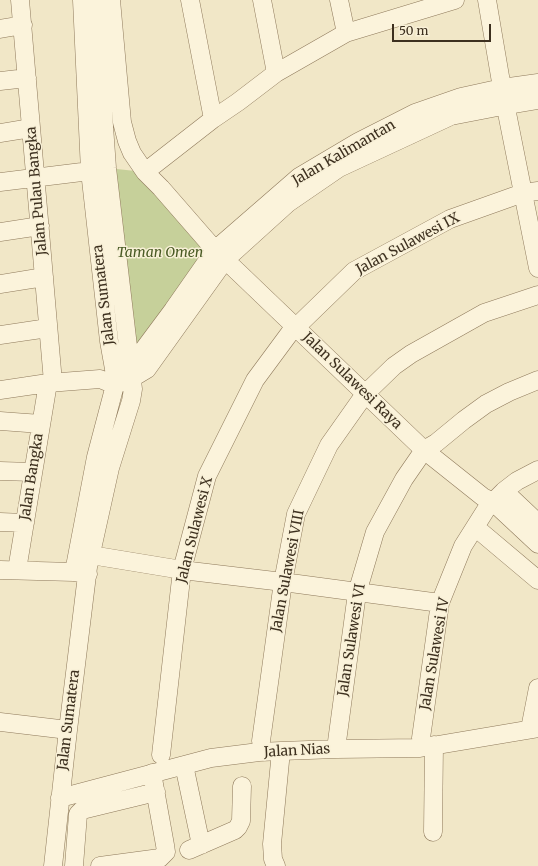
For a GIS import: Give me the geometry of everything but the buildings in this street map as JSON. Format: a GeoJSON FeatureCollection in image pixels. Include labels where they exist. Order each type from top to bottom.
{"type":"FeatureCollection","features":[{"type":"Feature","properties":{"kind":"street","name":"Jalan Pulau Bangka"},"geometry":{"type":"LineString","coordinates":[[20,0],[40,226],[48,328],[50,382]]}},
{"type":"Feature","properties":{"kind":"street","name":"Jalan Sumatera"},"geometry":{"type":"LineString","coordinates":[[81,573],[91,555],[110,468],[133,389],[118,375],[109,341],[90,171],[82,0]]}},
{"type":"Feature","properties":{"kind":"street","name":"Jalan Sumatera"},"geometry":{"type":"LineString","coordinates":[[53,866],[68,730],[81,573],[96,457],[118,375],[107,168],[95,0]]}},
{"type":"Feature","properties":{"kind":"street","name":"Jalan Sulawesi Raya"},"geometry":{"type":"LineString","coordinates":[[111,0],[122,122],[132,153],[145,172],[220,255],[424,450],[492,499]]}},
{"type":"Feature","properties":{"kind":"street"},"geometry":{"type":"LineString","coordinates":[[190,0],[213,119]]}},
{"type":"Feature","properties":{"kind":"street"},"geometry":{"type":"LineString","coordinates":[[262,0],[276,73]]}},
{"type":"Feature","properties":{"kind":"street"},"geometry":{"type":"LineString","coordinates":[[339,0],[346,33]]}},
{"type":"Feature","properties":{"kind":"street"},"geometry":{"type":"LineString","coordinates":[[145,172],[213,119],[276,73],[346,33],[413,6],[455,0]]}},
{"type":"Feature","properties":{"kind":"street"},"geometry":{"type":"LineString","coordinates":[[487,0],[504,97],[530,192],[538,268]]}},
{"type":"Feature","properties":{"kind":"street"},"geometry":{"type":"LineString","coordinates":[[0,29],[22,25]]}},
{"type":"Feature","properties":{"kind":"street"},"geometry":{"type":"LineString","coordinates":[[0,81],[27,78]]}},
{"type":"Feature","properties":{"kind":"street","name":"Jalan Kalimantan"},"geometry":{"type":"LineString","coordinates":[[504,97],[538,83]]}},
{"type":"Feature","properties":{"kind":"street","name":"Jalan Kalimantan"},"geometry":{"type":"LineString","coordinates":[[118,375],[141,353],[173,310],[220,255],[298,177],[358,142],[415,113],[461,97],[504,97],[538,100]]}},
{"type":"Feature","properties":{"kind":"street"},"geometry":{"type":"LineString","coordinates":[[0,133],[31,128]]}},
{"type":"Feature","properties":{"kind":"street"},"geometry":{"type":"LineString","coordinates":[[0,182],[90,171]]}},
{"type":"Feature","properties":{"kind":"street","name":"Jalan Sulawesi IX"},"geometry":{"type":"LineString","coordinates":[[295,327],[354,271],[450,219],[530,192]]}},
{"type":"Feature","properties":{"kind":"street"},"geometry":{"type":"LineString","coordinates":[[0,232],[40,226]]}},
{"type":"Feature","properties":{"kind":"street"},"geometry":{"type":"LineString","coordinates":[[0,284],[44,277]]}},
{"type":"Feature","properties":{"kind":"street","name":"Jalan Sulawesi VIII"},"geometry":{"type":"LineString","coordinates":[[261,741],[283,582],[296,514],[330,445],[365,394],[394,366],[411,354],[484,313],[538,294]]}},
{"type":"Feature","properties":{"kind":"street","name":"Jalan Sulawesi X"},"geometry":{"type":"LineString","coordinates":[[161,755],[182,570],[207,476],[255,380],[295,327]]}},
{"type":"Feature","properties":{"kind":"street"},"geometry":{"type":"LineString","coordinates":[[0,335],[48,328]]}},
{"type":"Feature","properties":{"kind":"street"},"geometry":{"type":"LineString","coordinates":[[0,390],[50,382],[118,375]]}},
{"type":"Feature","properties":{"kind":"street"},"geometry":{"type":"LineString","coordinates":[[424,450],[436,443],[486,404],[538,380]]}},
{"type":"Feature","properties":{"kind":"street","name":"Jalan Bangka"},"geometry":{"type":"LineString","coordinates":[[8,570],[25,523],[41,424],[50,382]]}},
{"type":"Feature","properties":{"kind":"street"},"geometry":{"type":"LineString","coordinates":[[0,421],[41,424]]}},
{"type":"Feature","properties":{"kind":"street","name":"Jalan Sulawesi VI"},"geometry":{"type":"LineString","coordinates":[[336,749],[357,593],[375,532],[404,479],[424,450]]}},
{"type":"Feature","properties":{"kind":"street"},"geometry":{"type":"LineString","coordinates":[[492,499],[517,481],[538,470]]}},
{"type":"Feature","properties":{"kind":"street"},"geometry":{"type":"LineString","coordinates":[[0,471],[33,472]]}},
{"type":"Feature","properties":{"kind":"street"},"geometry":{"type":"LineString","coordinates":[[492,499],[538,523]]}},
{"type":"Feature","properties":{"kind":"street"},"geometry":{"type":"LineString","coordinates":[[492,499],[538,544]]}},
{"type":"Feature","properties":{"kind":"street"},"geometry":{"type":"LineString","coordinates":[[492,499],[538,559]]}},
{"type":"Feature","properties":{"kind":"street","name":"Jalan Sulawesi IV"},"geometry":{"type":"LineString","coordinates":[[434,832],[428,742],[440,603],[463,546],[492,499]]}},
{"type":"Feature","properties":{"kind":"street"},"geometry":{"type":"LineString","coordinates":[[0,522],[25,523]]}},
{"type":"Feature","properties":{"kind":"street"},"geometry":{"type":"LineString","coordinates":[[475,527],[538,580]]}},
{"type":"Feature","properties":{"kind":"street"},"geometry":{"type":"LineString","coordinates":[[91,555],[182,570],[440,603]]}},
{"type":"Feature","properties":{"kind":"street"},"geometry":{"type":"LineString","coordinates":[[8,570],[81,573]]}},
{"type":"Feature","properties":{"kind":"street"},"geometry":{"type":"LineString","coordinates":[[534,729],[538,688]]}},
{"type":"Feature","properties":{"kind":"street"},"geometry":{"type":"LineString","coordinates":[[0,722],[68,730]]}},
{"type":"Feature","properties":{"kind":"street","name":"Jalan Nias"},"geometry":{"type":"LineString","coordinates":[[60,798],[211,758],[259,752],[420,748],[428,742],[534,729]]}},
{"type":"Feature","properties":{"kind":"street"},"geometry":{"type":"LineString","coordinates":[[276,866],[273,858],[272,844],[281,751]]}},
{"type":"Feature","properties":{"kind":"street"},"geometry":{"type":"LineString","coordinates":[[184,765],[195,848],[235,830],[238,827],[240,821],[242,786]]}},
{"type":"Feature","properties":{"kind":"street"},"geometry":{"type":"LineString","coordinates":[[100,866],[160,858],[166,852],[152,773]]}},
{"type":"Feature","properties":{"kind":"street"},"geometry":{"type":"LineString","coordinates":[[74,866],[78,814],[82,810],[156,792]]}},
{"type":"Feature","properties":{"kind":"green space","name":"Taman Omen"},"geometry":{"type":"Polygon","coordinates":[[[107,168],[145,172],[215,250],[130,362],[107,168]]]}}]}
